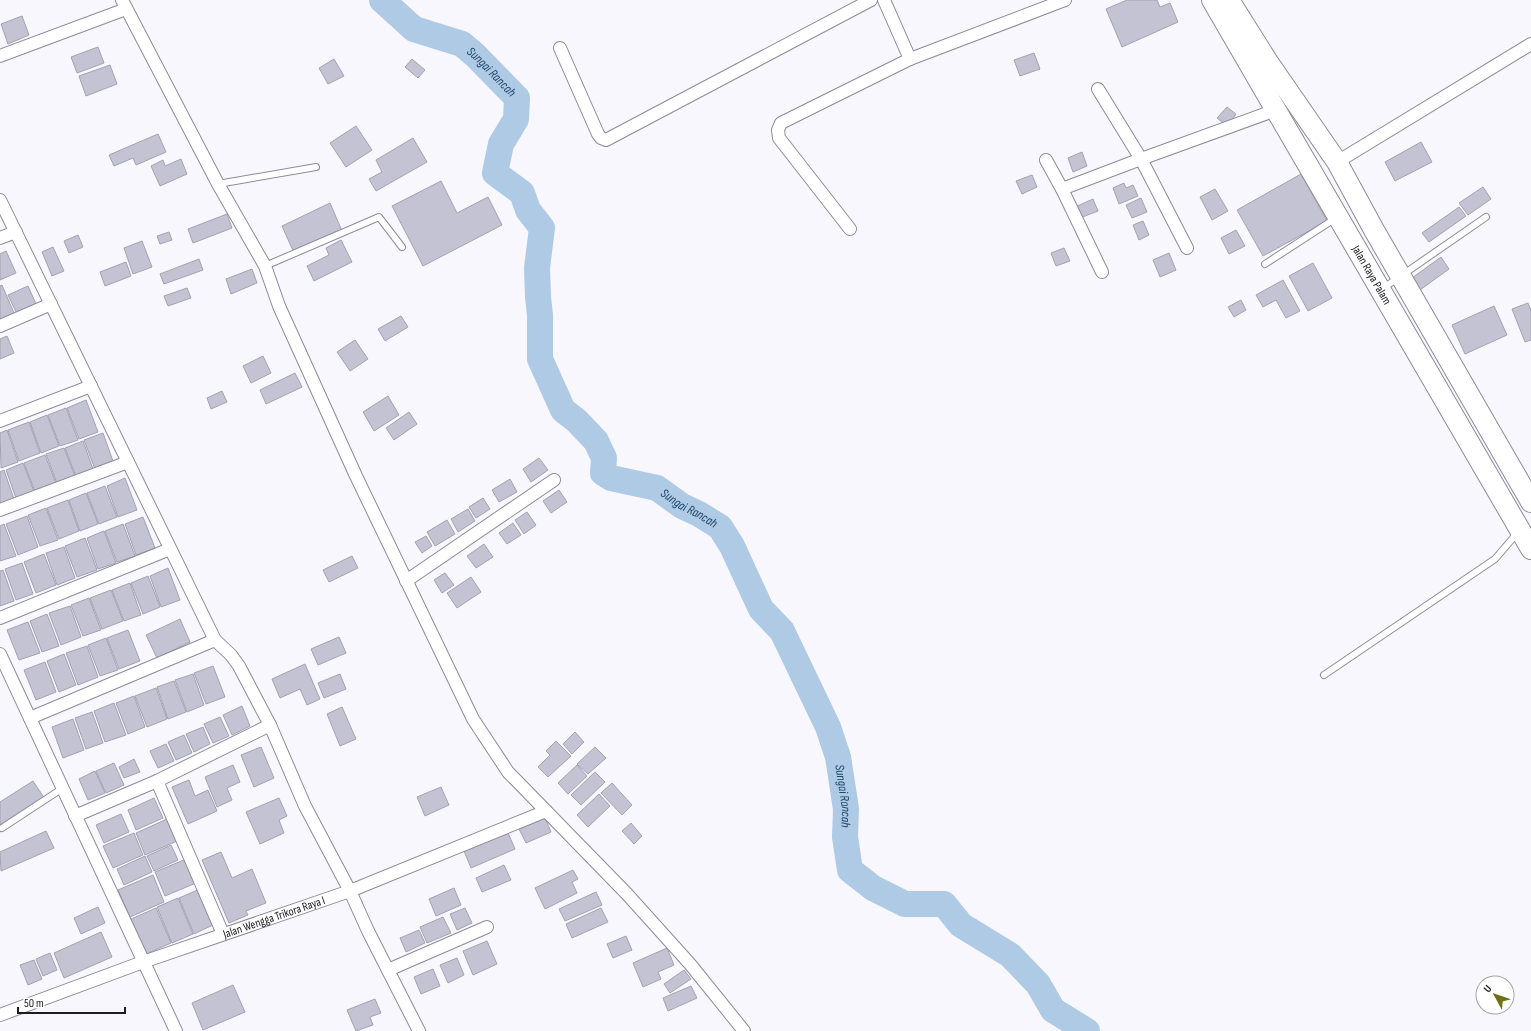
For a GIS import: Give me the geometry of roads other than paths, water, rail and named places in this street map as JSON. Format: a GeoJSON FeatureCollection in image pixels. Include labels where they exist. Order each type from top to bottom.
{"type":"FeatureCollection","features":[{"type":"Feature","properties":{"kind":"main road","name":"Jalan Raya Palam"},"geometry":{"type":"LineString","coordinates":[[1212,0],[1531,550]]}},
{"type":"Feature","properties":{"kind":"main road","name":"Jalan Raya Palam"},"geometry":{"type":"LineString","coordinates":[[1229,0],[1268,62],[1337,162],[1531,502]]}},
{"type":"Feature","properties":{"kind":"street"},"geometry":{"type":"LineString","coordinates":[[560,48],[598,134],[601,138],[606,140],[871,0]]}},
{"type":"Feature","properties":{"kind":"street"},"geometry":{"type":"LineString","coordinates":[[884,0],[910,59]]}},
{"type":"Feature","properties":{"kind":"street"},"geometry":{"type":"LineString","coordinates":[[850,229],[779,138],[778,130],[781,123],[910,59],[1064,0]]}},
{"type":"Feature","properties":{"kind":"street"},"geometry":{"type":"LineString","coordinates":[[0,56],[124,4],[218,184],[265,266],[282,313],[356,476],[473,719],[508,772],[627,894],[690,964],[744,1031]]}},
{"type":"Feature","properties":{"kind":"street"},"geometry":{"type":"LineString","coordinates":[[1337,162],[1531,44]]}},
{"type":"Feature","properties":{"kind":"street"},"geometry":{"type":"LineString","coordinates":[[1098,88],[1141,159],[1187,248]]}},
{"type":"Feature","properties":{"kind":"street"},"geometry":{"type":"LineString","coordinates":[[1062,189],[1276,110]]}},
{"type":"Feature","properties":{"kind":"street"},"geometry":{"type":"LineString","coordinates":[[1046,160],[1062,189],[1102,272]]}},
{"type":"Feature","properties":{"kind":"street"},"geometry":{"type":"LineString","coordinates":[[0,200],[215,640],[232,655],[270,725],[305,806],[350,891],[419,1031]]}},
{"type":"Feature","properties":{"kind":"street"},"geometry":{"type":"LineString","coordinates":[[0,238],[16,232]]}},
{"type":"Feature","properties":{"kind":"street"},"geometry":{"type":"LineString","coordinates":[[0,326],[51,304]]}},
{"type":"Feature","properties":{"kind":"street"},"geometry":{"type":"LineString","coordinates":[[0,421],[91,386]]}},
{"type":"Feature","properties":{"kind":"street"},"geometry":{"type":"LineString","coordinates":[[0,510],[128,462]]}},
{"type":"Feature","properties":{"kind":"street"},"geometry":{"type":"LineString","coordinates":[[406,581],[554,480]]}},
{"type":"Feature","properties":{"kind":"street"},"geometry":{"type":"LineString","coordinates":[[0,618],[170,549]]}},
{"type":"Feature","properties":{"kind":"street"},"geometry":{"type":"LineString","coordinates":[[30,718],[215,640]]}},
{"type":"Feature","properties":{"kind":"street"},"geometry":{"type":"LineString","coordinates":[[0,654],[176,1031]]}},
{"type":"Feature","properties":{"kind":"street"},"geometry":{"type":"LineString","coordinates":[[76,816],[157,781],[270,725]]}},
{"type":"Feature","properties":{"kind":"street"},"geometry":{"type":"LineString","coordinates":[[157,781],[223,934]]}},
{"type":"Feature","properties":{"kind":"street","name":"Jalan Wengga Trikora Raya I"},"geometry":{"type":"LineString","coordinates":[[0,1014],[223,934],[350,891],[546,811]]}},
{"type":"Feature","properties":{"kind":"street"},"geometry":{"type":"LineString","coordinates":[[388,970],[487,927]]}},
{"type":"Feature","properties":{"kind":"lane"},"geometry":{"type":"LineString","coordinates":[[218,184],[316,167]]}},
{"type":"Feature","properties":{"kind":"lane"},"geometry":{"type":"LineString","coordinates":[[265,266],[379,217],[402,247]]}},
{"type":"Feature","properties":{"kind":"lane"},"geometry":{"type":"LineString","coordinates":[[1265,264],[1338,217]]}},
{"type":"Feature","properties":{"kind":"lane"},"geometry":{"type":"LineString","coordinates":[[1381,289],[1486,217]]}},
{"type":"Feature","properties":{"kind":"lane"},"geometry":{"type":"LineString","coordinates":[[1324,676],[1495,559],[1513,538],[1518,527]]}},
{"type":"Feature","properties":{"kind":"lane"},"geometry":{"type":"LineString","coordinates":[[2,828],[62,788]]}},
{"type":"Feature","properties":{"kind":"waterway","name":"Sungai Rancah"},"geometry":{"type":"LineString","coordinates":[[382,0],[414,29],[462,44],[475,55],[517,98],[516,119],[501,144],[495,173],[522,193],[528,210],[542,228],[537,268],[540,315],[540,359],[563,410],[577,421],[596,441],[604,458],[603,473],[611,478],[657,488],[682,506],[699,514],[720,527],[732,546],[761,609],[782,631],[828,727],[838,757],[846,809],[845,837],[850,870],[873,888],[905,904],[944,904],[961,925],[1010,955],[1038,984],[1053,1010],[1087,1031]]}}]}
